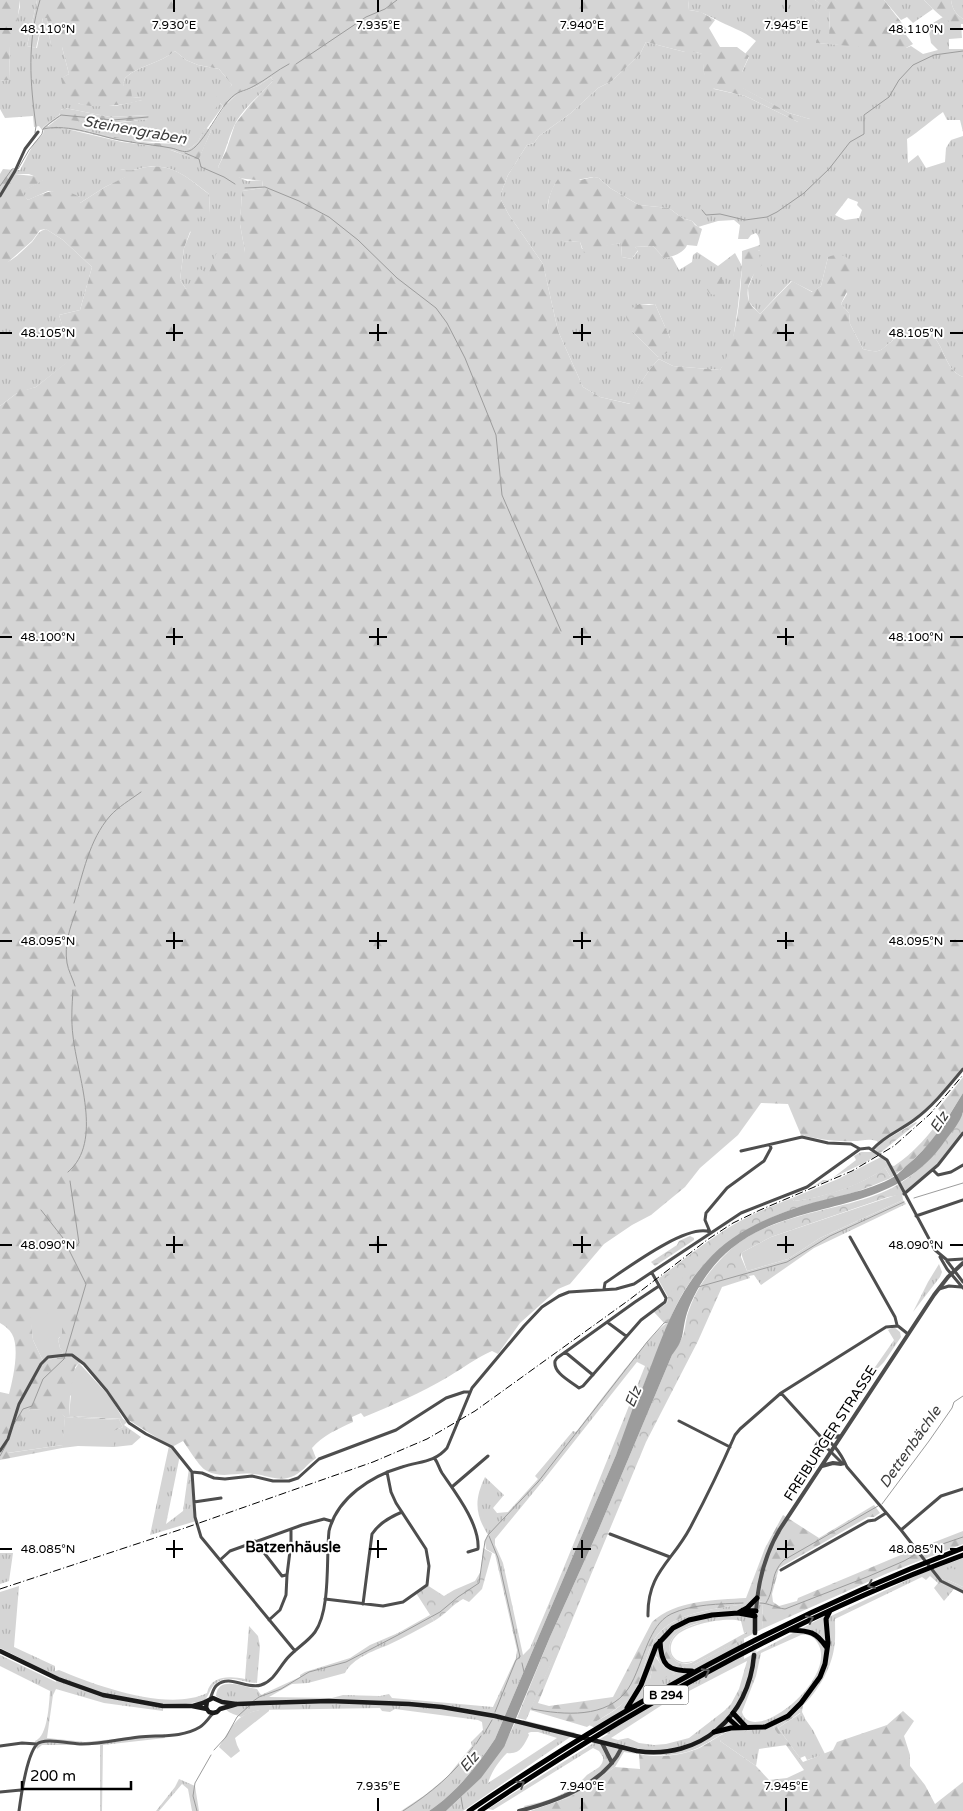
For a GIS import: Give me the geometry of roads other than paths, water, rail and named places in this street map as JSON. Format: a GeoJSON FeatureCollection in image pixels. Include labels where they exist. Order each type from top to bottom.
{"type":"FeatureCollection","features":[{"type":"Feature","properties":{"kind":"highway","name":"B 294"},"geometry":{"type":"LineString","coordinates":[[469,1811],[625,1710],[695,1671],[839,1599],[963,1548]]}},
{"type":"Feature","properties":{"kind":"highway","name":"B 294"},"geometry":{"type":"LineString","coordinates":[[480,1811],[603,1732],[674,1690],[743,1653],[831,1610],[963,1555]]}},
{"type":"Feature","properties":{"kind":"highway"},"geometry":{"type":"LineString","coordinates":[[740,1611],[757,1598]]}},
{"type":"Feature","properties":{"kind":"highway"},"geometry":{"type":"LineString","coordinates":[[714,1732],[739,1727],[757,1728],[770,1726],[788,1716],[801,1703],[820,1677],[827,1657],[828,1636],[826,1619],[831,1610]]}},
{"type":"Feature","properties":{"kind":"highway"},"geometry":{"type":"LineString","coordinates":[[625,1710],[641,1686],[652,1653],[669,1631],[689,1620],[712,1615],[740,1611],[755,1614]]}},
{"type":"Feature","properties":{"kind":"highway"},"geometry":{"type":"LineString","coordinates":[[790,1630],[806,1631],[814,1634],[827,1648]]}},
{"type":"Feature","properties":{"kind":"highway"},"geometry":{"type":"LineString","coordinates":[[660,1641],[662,1658],[668,1666],[679,1671],[695,1671]]}},
{"type":"Feature","properties":{"kind":"highway"},"geometry":{"type":"LineString","coordinates":[[733,1713],[746,1727]]}},
{"type":"Feature","properties":{"kind":"highway"},"geometry":{"type":"LineString","coordinates":[[729,1719],[739,1727]]}},
{"type":"Feature","properties":{"kind":"main road","name":"FREIBURGER STRASSE"},"geometry":{"type":"LineString","coordinates":[[755,1614],[755,1633]]}},
{"type":"Feature","properties":{"kind":"main road"},"geometry":{"type":"LineString","coordinates":[[0,1650],[58,1679],[83,1689],[123,1700],[163,1706],[192,1706],[217,1712],[220,1709],[237,1704]]}},
{"type":"Feature","properties":{"kind":"main road"},"geometry":{"type":"LineString","coordinates":[[192,1706],[208,1700],[218,1699],[237,1704],[329,1701],[442,1707],[499,1717],[620,1747],[648,1752],[670,1751],[694,1744],[714,1732],[729,1719],[749,1684],[754,1655]]}},
{"type":"Feature","properties":{"kind":"main road"},"geometry":{"type":"LineString","coordinates":[[218,1699],[220,1709]]}},
{"type":"Feature","properties":{"kind":"main road"},"geometry":{"type":"LineString","coordinates":[[208,1700],[206,1705],[209,1711]]}},
{"type":"Feature","properties":{"kind":"street"},"geometry":{"type":"LineString","coordinates":[[0,196],[25,149],[38,132]]}},
{"type":"Feature","properties":{"kind":"street"},"geometry":{"type":"LineString","coordinates":[[873,1149],[928,1109],[963,1069]]}},
{"type":"Feature","properties":{"kind":"street"},"geometry":{"type":"LineString","coordinates":[[903,1192],[933,1170],[963,1132]]}},
{"type":"Feature","properties":{"kind":"street"},"geometry":{"type":"LineString","coordinates":[[741,1151],[802,1137],[828,1143],[852,1144],[860,1149],[873,1149],[890,1166],[916,1216],[951,1274],[962,1288]]}},
{"type":"Feature","properties":{"kind":"street"},"geometry":{"type":"LineString","coordinates":[[710,1232],[705,1220],[706,1213],[727,1188],[764,1161],[771,1148],[770,1145]]}},
{"type":"Feature","properties":{"kind":"street"},"geometry":{"type":"LineString","coordinates":[[208,1700],[217,1685],[227,1681],[255,1686],[262,1685],[276,1674],[315,1631],[322,1615],[325,1600],[328,1569],[327,1545],[331,1521],[341,1505],[364,1485],[386,1472],[435,1459],[447,1448],[469,1392],[524,1326],[550,1301],[569,1292],[631,1285],[741,1213],[807,1187],[860,1149]]}},
{"type":"Feature","properties":{"kind":"street"},"geometry":{"type":"LineString","coordinates":[[933,1170],[938,1175],[951,1172],[963,1166]]}},
{"type":"Feature","properties":{"kind":"street"},"geometry":{"type":"LineString","coordinates":[[916,1216],[963,1200]]}},
{"type":"Feature","properties":{"kind":"street"},"geometry":{"type":"LineString","coordinates":[[604,1289],[605,1283],[662,1246],[698,1230],[710,1232]]}},
{"type":"Feature","properties":{"kind":"street"},"geometry":{"type":"LineString","coordinates":[[850,1238],[895,1317],[898,1326],[908,1334]]}},
{"type":"Feature","properties":{"kind":"street"},"geometry":{"type":"LineString","coordinates":[[939,1254],[947,1260],[963,1282]]}},
{"type":"Feature","properties":{"kind":"street"},"geometry":{"type":"LineString","coordinates":[[947,1260],[963,1261]]}},
{"type":"Feature","properties":{"kind":"street","name":"FREIBURGER STRASSE"},"geometry":{"type":"LineString","coordinates":[[755,1614],[765,1562],[775,1537],[938,1289],[963,1261]]}},
{"type":"Feature","properties":{"kind":"street"},"geometry":{"type":"LineString","coordinates":[[652,1273],[666,1298],[665,1302],[641,1320],[583,1386],[579,1388],[562,1375],[554,1365],[554,1361],[659,1286]]}},
{"type":"Feature","properties":{"kind":"street"},"geometry":{"type":"LineString","coordinates":[[938,1289],[949,1286],[962,1288]]}},
{"type":"Feature","properties":{"kind":"street"},"geometry":{"type":"LineString","coordinates":[[607,1322],[626,1336]]}},
{"type":"Feature","properties":{"kind":"street"},"geometry":{"type":"LineString","coordinates":[[648,1616],[653,1584],[690,1527],[740,1428],[781,1393],[884,1328],[898,1326]]}},
{"type":"Feature","properties":{"kind":"street"},"geometry":{"type":"LineString","coordinates":[[565,1352],[593,1375]]}},
{"type":"Feature","properties":{"kind":"street"},"geometry":{"type":"LineString","coordinates":[[0,1451],[8,1439],[16,1411],[41,1364],[48,1357],[65,1355],[72,1356],[84,1364],[106,1391],[124,1418],[146,1434],[172,1447],[192,1472],[199,1532],[295,1651]]}},
{"type":"Feature","properties":{"kind":"street"},"geometry":{"type":"LineString","coordinates":[[192,1472],[202,1473],[214,1478],[225,1479],[252,1476],[273,1481],[289,1481],[298,1478],[319,1459],[396,1430],[446,1398],[469,1392]]}},
{"type":"Feature","properties":{"kind":"street"},"geometry":{"type":"LineString","coordinates":[[781,1393],[878,1502],[943,1584],[963,1592]]}},
{"type":"Feature","properties":{"kind":"street"},"geometry":{"type":"LineString","coordinates":[[679,1421],[730,1447]]}},
{"type":"Feature","properties":{"kind":"street"},"geometry":{"type":"LineString","coordinates":[[801,1484],[817,1462],[816,1445],[823,1438],[842,1436]]}},
{"type":"Feature","properties":{"kind":"street"},"geometry":{"type":"LineString","coordinates":[[453,1486],[488,1456]]}},
{"type":"Feature","properties":{"kind":"street"},"geometry":{"type":"LineString","coordinates":[[435,1459],[440,1471],[453,1486],[463,1503],[479,1542],[478,1549],[468,1552]]}},
{"type":"Feature","properties":{"kind":"street"},"geometry":{"type":"LineString","coordinates":[[822,1466],[833,1463],[844,1464]]}},
{"type":"Feature","properties":{"kind":"street"},"geometry":{"type":"LineString","coordinates":[[325,1600],[383,1606],[403,1602],[427,1585],[429,1566],[426,1549],[392,1493],[386,1472]]}},
{"type":"Feature","properties":{"kind":"street"},"geometry":{"type":"LineString","coordinates":[[901,1530],[941,1496],[963,1489]]}},
{"type":"Feature","properties":{"kind":"street"},"geometry":{"type":"LineString","coordinates":[[194,1502],[221,1498]]}},
{"type":"Feature","properties":{"kind":"street"},"geometry":{"type":"LineString","coordinates":[[363,1604],[372,1534],[376,1526],[402,1512]]}},
{"type":"Feature","properties":{"kind":"street"},"geometry":{"type":"LineString","coordinates":[[781,1570],[868,1520],[876,1520],[886,1513]]}},
{"type":"Feature","properties":{"kind":"street"},"geometry":{"type":"LineString","coordinates":[[220,1560],[230,1551],[255,1541],[324,1519],[331,1521]]}},
{"type":"Feature","properties":{"kind":"street"},"geometry":{"type":"LineString","coordinates":[[269,1620],[280,1610],[286,1595],[292,1543],[291,1530]]}},
{"type":"Feature","properties":{"kind":"street"},"geometry":{"type":"LineString","coordinates":[[610,1534],[670,1557]]}},
{"type":"Feature","properties":{"kind":"street"},"geometry":{"type":"LineString","coordinates":[[255,1541],[282,1576],[287,1575]]}},
{"type":"Feature","properties":{"kind":"street"},"geometry":{"type":"LineString","coordinates":[[213,1691],[218,1699]]}},
{"type":"Feature","properties":{"kind":"street"},"geometry":{"type":"LineString","coordinates":[[0,1746],[22,1743],[37,1744],[44,1741],[80,1744],[103,1743],[139,1737],[176,1734],[198,1728],[207,1720],[209,1711]]}},
{"type":"Feature","properties":{"kind":"street"},"geometry":{"type":"LineString","coordinates":[[602,1743],[613,1761]]}},
{"type":"Feature","properties":{"kind":"street"},"geometry":{"type":"LineString","coordinates":[[19,1811],[21,1790],[37,1744]]}},
{"type":"Feature","properties":{"kind":"street"},"geometry":{"type":"LineString","coordinates":[[519,1811],[552,1802],[597,1776],[613,1761],[620,1747]]}},
{"type":"Feature","properties":{"kind":"street"},"geometry":{"type":"LineString","coordinates":[[0,1792],[21,1790]]}},
{"type":"Feature","properties":{"kind":"waterway"},"geometry":{"type":"LineString","coordinates":[[35,133],[31,47],[40,0]]}},
{"type":"Feature","properties":{"kind":"waterway","name":"Steinengraben"},"geometry":{"type":"LineString","coordinates":[[296,64],[366,17],[385,9],[397,0]]}},
{"type":"Feature","properties":{"kind":"waterway"},"geometry":{"type":"LineString","coordinates":[[702,210],[706,215],[720,214],[745,220],[767,217],[777,212],[804,193],[829,169],[850,142],[864,134],[864,115],[889,97],[899,80],[913,65],[934,55],[963,51]]}},
{"type":"Feature","properties":{"kind":"waterway","name":"Steinengraben"},"geometry":{"type":"LineString","coordinates":[[0,186],[12,169],[18,169],[29,150],[42,134],[43,129],[74,129],[125,141],[189,151],[199,143],[232,97],[258,84],[289,64]]}},
{"type":"Feature","properties":{"kind":"waterway"},"geometry":{"type":"LineString","coordinates":[[43,129],[61,115],[113,120],[148,117]]}},
{"type":"Feature","properties":{"kind":"waterway"},"geometry":{"type":"LineString","coordinates":[[185,153],[199,159],[201,167],[235,184]]}},
{"type":"Feature","properties":{"kind":"waterway"},"geometry":{"type":"LineString","coordinates":[[245,188],[265,187],[299,201],[329,217],[358,240],[397,278],[436,308],[447,323],[465,358],[496,435],[502,495],[561,631]]}},
{"type":"Feature","properties":{"kind":"waterway"},"geometry":{"type":"LineString","coordinates":[[74,903],[92,846],[103,825],[110,816],[141,792]]}},
{"type":"Feature","properties":{"kind":"waterway"},"geometry":{"type":"LineString","coordinates":[[75,986],[68,966],[66,949],[76,911]]}},
{"type":"Feature","properties":{"kind":"waterway"},"geometry":{"type":"LineString","coordinates":[[68,1172],[79,1159],[85,1144],[86,1126],[86,1107],[72,1030],[73,990]]}},
{"type":"Feature","properties":{"kind":"waterway"},"geometry":{"type":"LineString","coordinates":[[70,1181],[79,1243],[75,1248]]}},
{"type":"Feature","properties":{"kind":"waterway"},"geometry":{"type":"LineString","coordinates":[[914,1198],[963,1183]]}},
{"type":"Feature","properties":{"kind":"waterway"},"geometry":{"type":"LineString","coordinates":[[698,1287],[787,1262],[830,1236],[904,1202]]}},
{"type":"Feature","properties":{"kind":"waterway"},"geometry":{"type":"LineString","coordinates":[[14,1424],[23,1409],[32,1406],[43,1379],[64,1359],[86,1284],[63,1238],[41,1210]]}},
{"type":"Feature","properties":{"kind":"waterway"},"geometry":{"type":"LineString","coordinates":[[252,1702],[259,1697],[281,1689],[309,1672],[346,1662],[398,1635],[440,1612],[479,1583],[485,1541],[488,1535],[538,1482],[647,1342],[664,1323],[668,1322]]}},
{"type":"Feature","properties":{"kind":"waterway","name":"Dettenbächle"},"geometry":{"type":"LineString","coordinates":[[882,1504],[929,1441],[952,1408],[954,1402],[963,1396]]}},
{"type":"Feature","properties":{"kind":"waterway"},"geometry":{"type":"LineString","coordinates":[[0,1456],[7,1443]]}},
{"type":"Feature","properties":{"kind":"waterway","name":"Dettenbächle"},"geometry":{"type":"LineString","coordinates":[[766,1603],[776,1571],[784,1560],[878,1506]]}},
{"type":"Feature","properties":{"kind":"waterway"},"geometry":{"type":"LineString","coordinates":[[489,1536],[498,1558],[520,1657],[516,1660],[495,1712]]}},
{"type":"Feature","properties":{"kind":"waterway"},"geometry":{"type":"LineString","coordinates":[[760,1603],[785,1609],[867,1577],[922,1551],[963,1537]]}},
{"type":"Feature","properties":{"kind":"waterway"},"geometry":{"type":"LineString","coordinates":[[532,1709],[571,1713],[597,1710],[609,1706],[628,1689],[652,1635],[660,1623],[667,1617],[679,1611],[697,1606],[743,1603]]}},
{"type":"Feature","properties":{"kind":"waterway"},"geometry":{"type":"LineString","coordinates":[[522,1663],[524,1672]]}},
{"type":"Feature","properties":{"kind":"waterway"},"geometry":{"type":"LineString","coordinates":[[214,1750],[226,1737],[237,1717],[250,1705]]}},
{"type":"Feature","properties":{"kind":"waterway"},"geometry":{"type":"LineString","coordinates":[[484,1734],[492,1720]]}},
{"type":"Feature","properties":{"kind":"waterway"},"geometry":{"type":"LineString","coordinates":[[476,1744],[481,1736]]}},
{"type":"Feature","properties":{"kind":"waterway","name":"Elz"},"geometry":{"type":"LineString","coordinates":[[403,1811],[441,1782],[458,1766],[473,1747]]}},
{"type":"Feature","properties":{"kind":"waterway"},"geometry":{"type":"LineString","coordinates":[[197,1811],[193,1796],[195,1783],[211,1755]]}},
{"type":"Feature","properties":{"kind":"waterway"},"geometry":{"type":"LineString","coordinates":[[461,1797],[463,1809]]}},
{"type":"Feature","properties":{"kind":"tunnel"},"geometry":{"type":"LineString","coordinates":[[754,1655],[755,1633]]}},
{"type":"Feature","properties":{"kind":"railway"},"geometry":{"type":"LineString","coordinates":[[0,1589],[182,1529],[373,1462],[427,1439],[475,1411],[629,1300],[707,1240],[733,1223],[852,1171],[894,1146],[930,1114],[963,1075]]}},
{"type":"Feature","properties":{"kind":"district","name":"Batzenhäusle"},"geometry":{"type":"Point","coordinates":[293,1547]}}]}
